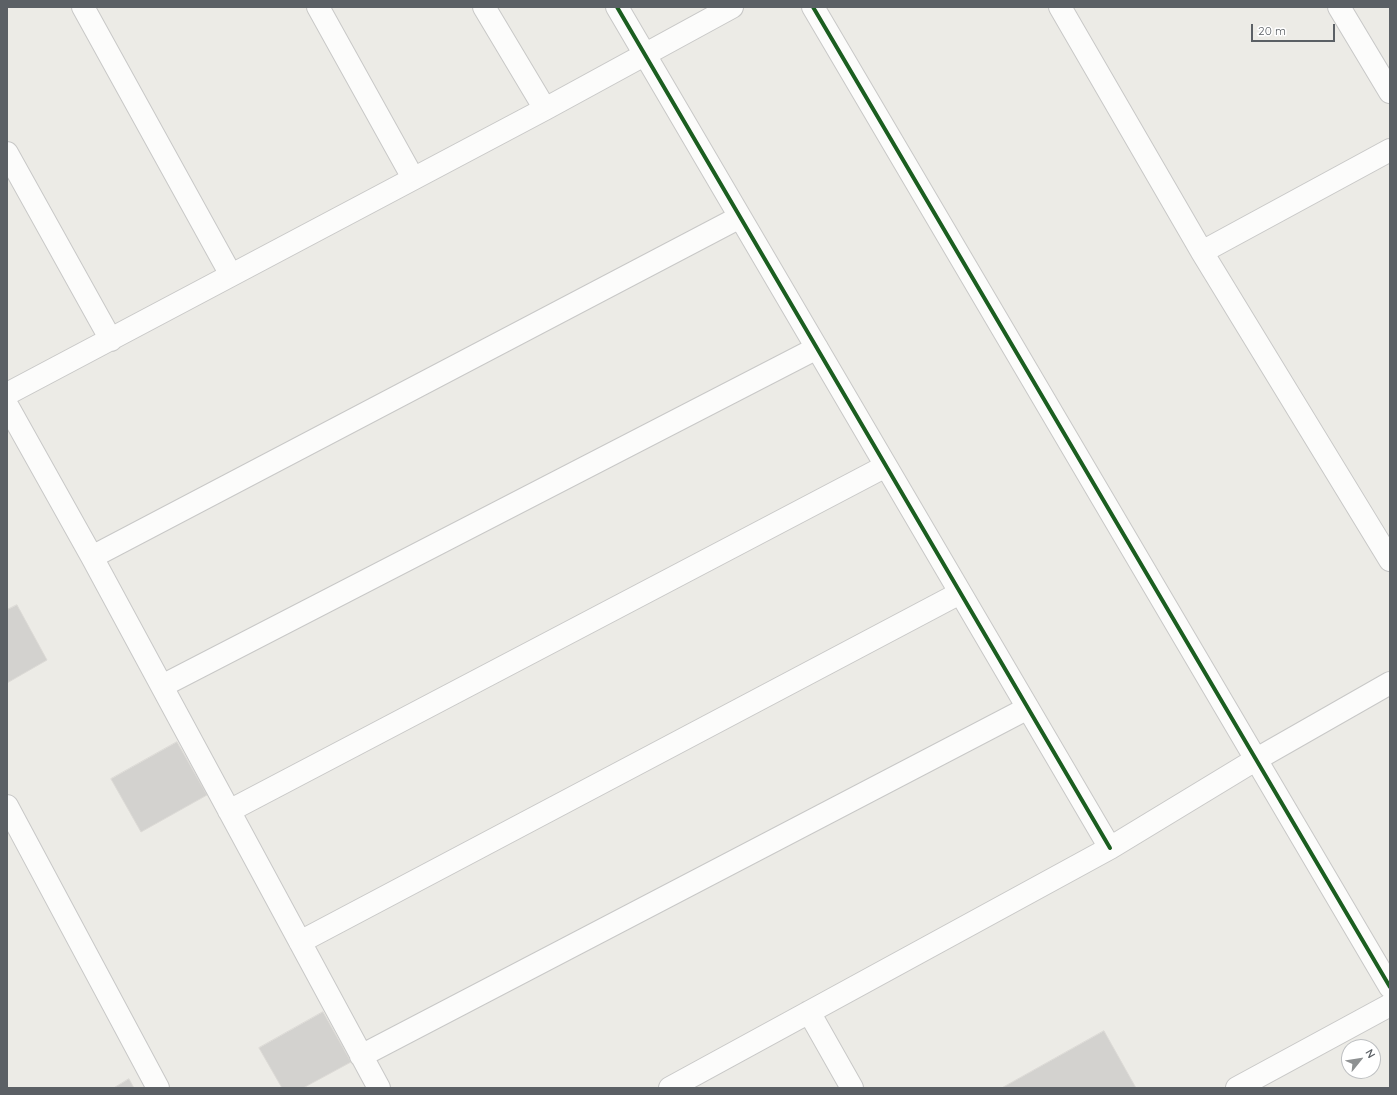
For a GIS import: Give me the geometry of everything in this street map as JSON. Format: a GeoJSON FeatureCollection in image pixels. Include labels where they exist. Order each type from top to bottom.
{"type":"FeatureCollection","features":[{"type":"Feature","properties":{"kind":"street"},"geometry":{"type":"LineString","coordinates":[[83,7],[231,275]]}},
{"type":"Feature","properties":{"kind":"street"},"geometry":{"type":"LineString","coordinates":[[318,7],[413,178]]}},
{"type":"Feature","properties":{"kind":"street"},"geometry":{"type":"LineString","coordinates":[[484,7],[545,109]]}},
{"type":"Feature","properties":{"kind":"street"},"geometry":{"type":"LineString","coordinates":[[617,7],[1110,848]]}},
{"type":"Feature","properties":{"kind":"street"},"geometry":{"type":"LineString","coordinates":[[7,394],[545,109],[732,7]]}},
{"type":"Feature","properties":{"kind":"street"},"geometry":{"type":"LineString","coordinates":[[813,7],[1390,987]]}},
{"type":"Feature","properties":{"kind":"street"},"geometry":{"type":"LineString","coordinates":[[1060,7],[1202,252],[1390,560]]}},
{"type":"Feature","properties":{"kind":"street"},"geometry":{"type":"LineString","coordinates":[[1339,7],[1390,92]]}},
{"type":"Feature","properties":{"kind":"street"},"geometry":{"type":"LineString","coordinates":[[1202,252],[1390,150]]}},
{"type":"Feature","properties":{"kind":"street"},"geometry":{"type":"LineString","coordinates":[[7,153],[110,340]]}},
{"type":"Feature","properties":{"kind":"street"},"geometry":{"type":"LineString","coordinates":[[92,557],[740,217]]}},
{"type":"Feature","properties":{"kind":"street"},"geometry":{"type":"LineString","coordinates":[[162,686],[817,348]]}},
{"type":"Feature","properties":{"kind":"street"},"geometry":{"type":"LineString","coordinates":[[7,404],[92,557],[379,1088]]}},
{"type":"Feature","properties":{"kind":"street"},"geometry":{"type":"LineString","coordinates":[[229,811],[886,466]]}},
{"type":"Feature","properties":{"kind":"street"},"geometry":{"type":"LineString","coordinates":[[300,942],[960,593]]}},
{"type":"Feature","properties":{"kind":"street"},"geometry":{"type":"LineString","coordinates":[[670,1088],[1110,848],[1255,760],[1390,682]]}},
{"type":"Feature","properties":{"kind":"street"},"geometry":{"type":"LineString","coordinates":[[361,1056],[1028,708]]}},
{"type":"Feature","properties":{"kind":"street"},"geometry":{"type":"LineString","coordinates":[[7,806],[158,1088]]}},
{"type":"Feature","properties":{"kind":"street"},"geometry":{"type":"LineString","coordinates":[[1238,1088],[1390,1005]]}},
{"type":"Feature","properties":{"kind":"street"},"geometry":{"type":"LineString","coordinates":[[809,1012],[852,1088]]}},
{"type":"Feature","properties":{"kind":"building"},"geometry":{"type":"Polygon","coordinates":[[[17,605],[47,660],[7,683],[7,610],[17,605]]]}},
{"type":"Feature","properties":{"kind":"building"},"geometry":{"type":"Polygon","coordinates":[[[177,742],[207,795],[141,832],[111,779],[177,742]]]}},
{"type":"Feature","properties":{"kind":"building"},"geometry":{"type":"Polygon","coordinates":[[[323,1012],[351,1062],[303,1088],[282,1088],[259,1048],[323,1012]]]}},
{"type":"Feature","properties":{"kind":"building"},"geometry":{"type":"Polygon","coordinates":[[[1104,1031],[1136,1088],[1002,1088],[1104,1031]]]}},
{"type":"Feature","properties":{"kind":"building"},"geometry":{"type":"Polygon","coordinates":[[[129,1079],[134,1088],[114,1088],[129,1079]]]}},
{"type":"Feature","properties":{"kind":"cycle path"},"geometry":{"type":"LineString","coordinates":[[617,7],[1110,848]]}},
{"type":"Feature","properties":{"kind":"cycle path"},"geometry":{"type":"LineString","coordinates":[[813,7],[1390,987]]}}]}
